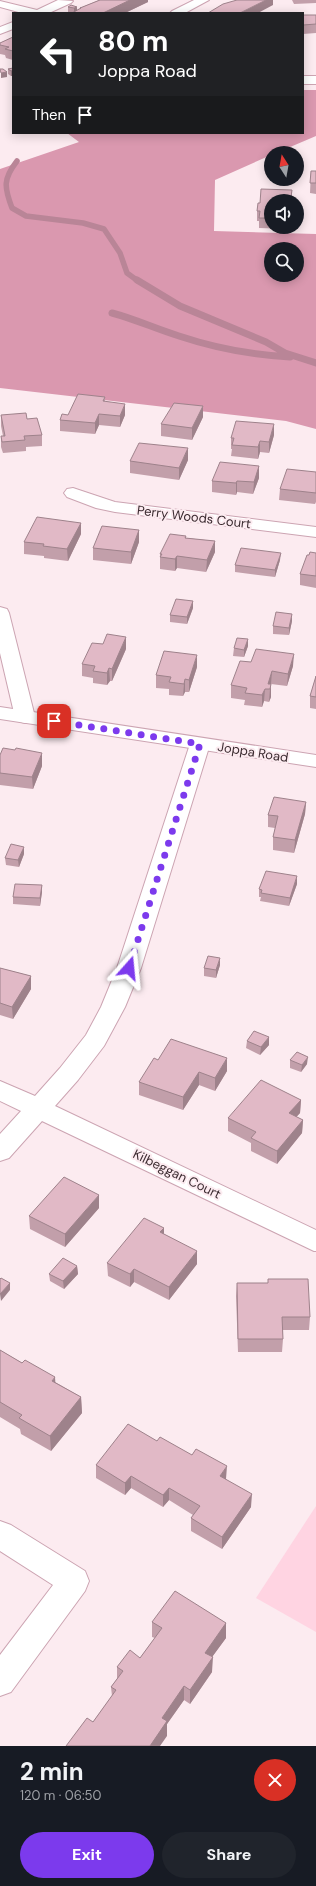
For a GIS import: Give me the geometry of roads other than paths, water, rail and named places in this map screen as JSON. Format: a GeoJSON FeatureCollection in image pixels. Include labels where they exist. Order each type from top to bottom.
{"type":"FeatureCollection","features":[{"type":"Feature","properties":{"kind":"street"},"geometry":{"type":"LineString","coordinates":[[42,12],[67,1],[64,0]]}},
{"type":"Feature","properties":{"kind":"street"},"geometry":{"type":"LineString","coordinates":[[178,12],[204,0]]}},
{"type":"Feature","properties":{"kind":"street"},"geometry":{"type":"LineString","coordinates":[[0,4],[31,12]]}},
{"type":"Feature","properties":{"kind":"street"},"geometry":{"type":"LineString","coordinates":[[304,80],[316,80]]}},
{"type":"Feature","properties":{"kind":"street","name":"Perry Woods Court"},"geometry":{"type":"LineString","coordinates":[[73,493],[102,504],[115,507],[316,532]]}},
{"type":"Feature","properties":{"kind":"street"},"geometry":{"type":"LineString","coordinates":[[0,613],[25,717]]}},
{"type":"Feature","properties":{"kind":"street","name":"Joppa Road"},"geometry":{"type":"LineString","coordinates":[[0,713],[316,761]]}},
{"type":"Feature","properties":{"kind":"street"},"geometry":{"type":"LineString","coordinates":[[0,1151],[69,1074],[95,1040],[113,1007],[129,968],[200,744]]}},
{"type":"Feature","properties":{"kind":"street","name":"Kilbeggan Court"},"geometry":{"type":"LineString","coordinates":[[0,1090],[314,1241]]}},
{"type":"Feature","properties":{"kind":"street"},"geometry":{"type":"LineString","coordinates":[[0,1535],[74,1580],[0,1681]]}},
{"type":"Feature","properties":{"kind":"waterway"},"geometry":{"type":"LineString","coordinates":[[17,161],[12,167],[6,183],[7,194],[12,208],[26,216],[83,223],[104,229],[120,253],[127,273],[138,281]]}},
{"type":"Feature","properties":{"kind":"waterway"},"geometry":{"type":"LineString","coordinates":[[137,280],[180,306],[266,342],[285,353],[316,363]]}},
{"type":"Feature","properties":{"kind":"waterway"},"geometry":{"type":"LineString","coordinates":[[112,313],[206,344],[248,353],[290,357]]}}]}
